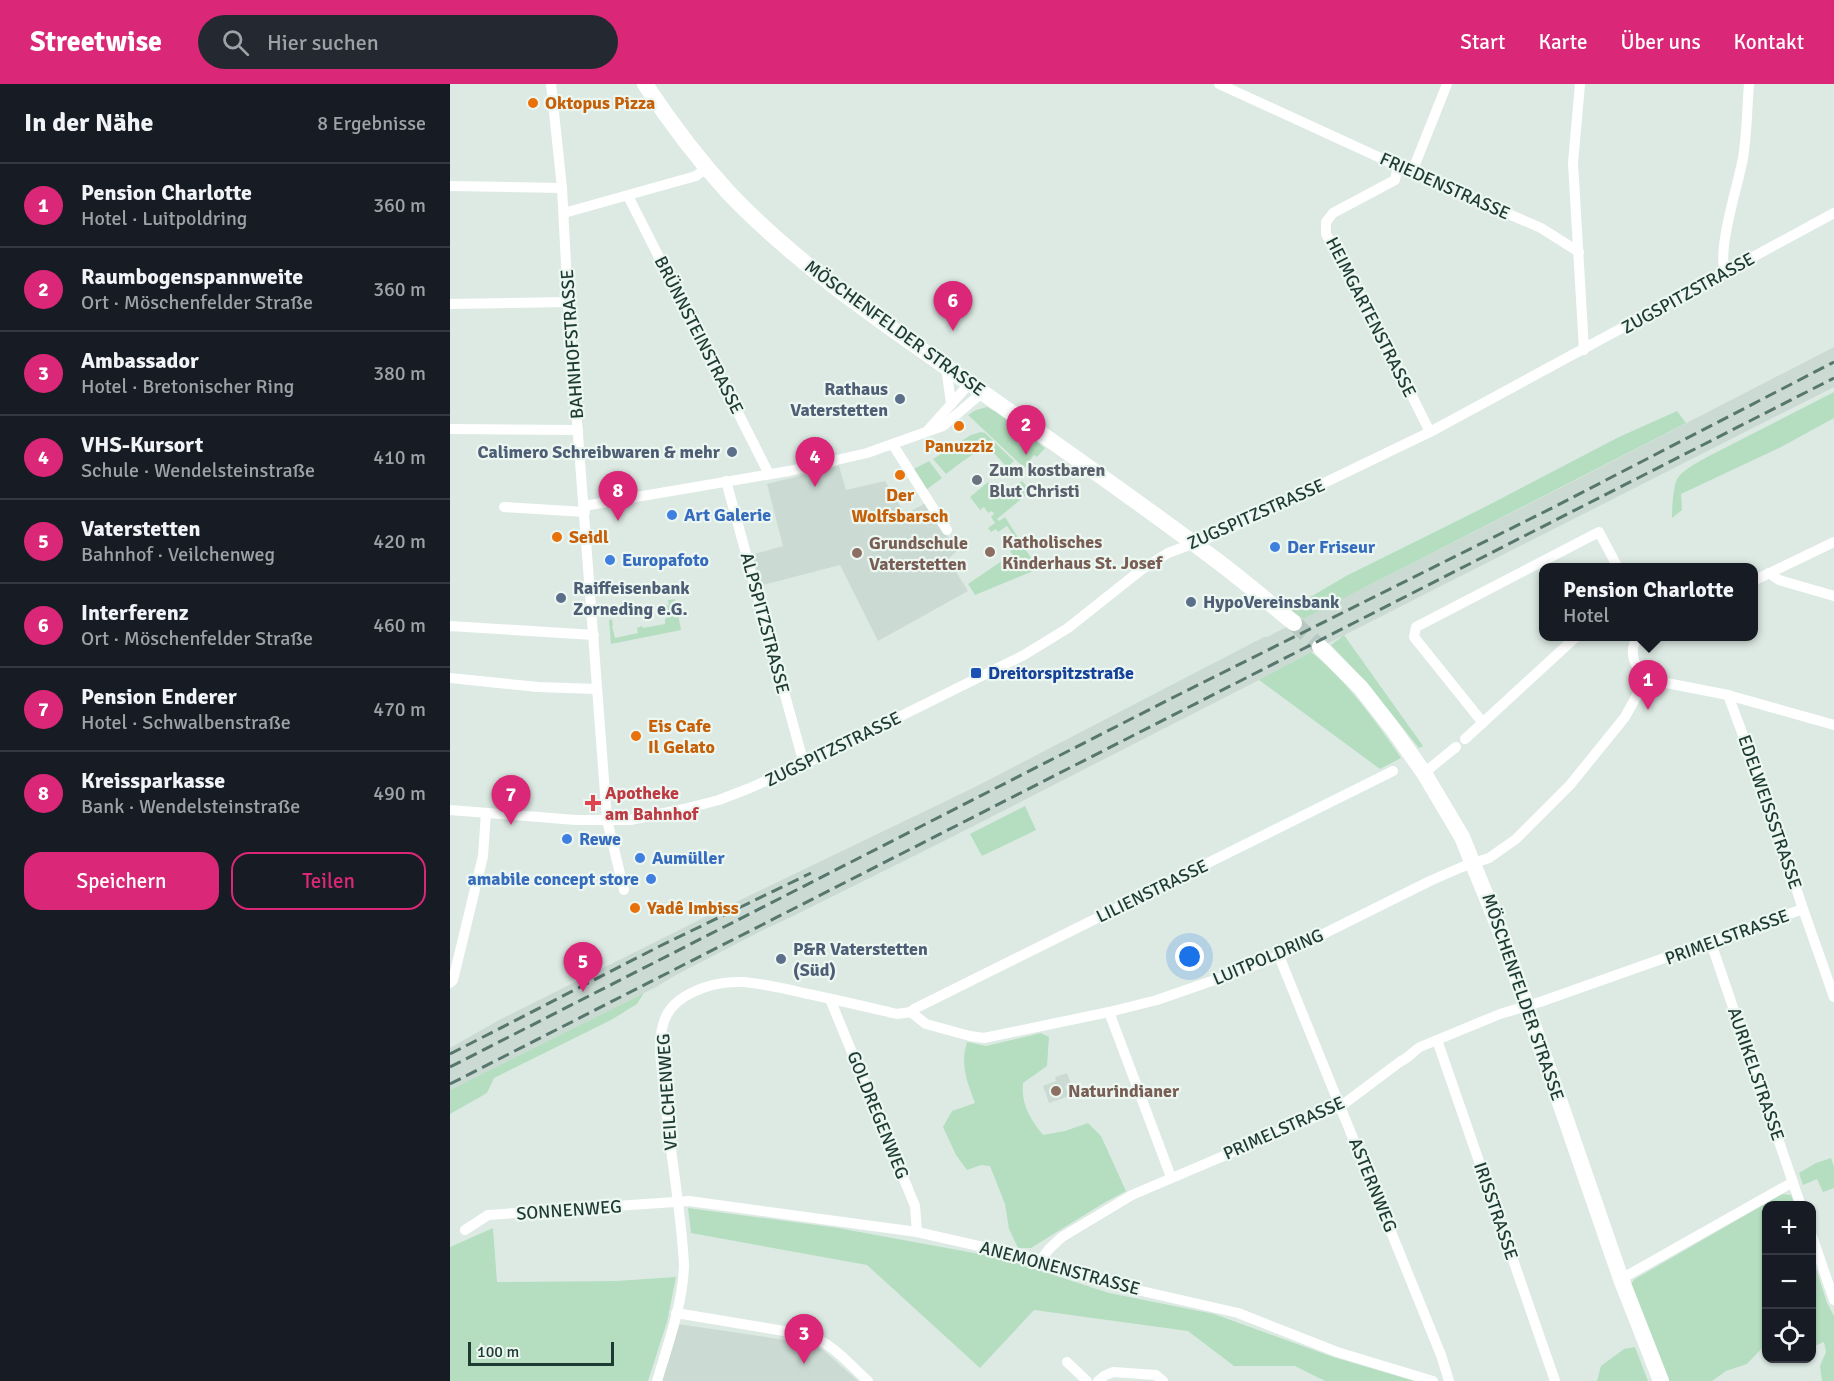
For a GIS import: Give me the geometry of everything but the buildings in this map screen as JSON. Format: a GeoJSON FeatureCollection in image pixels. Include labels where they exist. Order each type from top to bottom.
{"type":"FeatureCollection","features":[{"type":"Feature","properties":{"kind":"street","name":"BAHNHOFSTRASSE"},"geometry":{"type":"LineString","coordinates":[[551,84],[564,213],[568,302],[607,820],[624,890]]}},
{"type":"Feature","properties":{"kind":"street","name":"MÖSCHENFELDER STRASSE"},"geometry":{"type":"LineString","coordinates":[[645,84],[706,168],[769,231],[806,263],[946,367],[1192,543],[1294,623]]}},
{"type":"Feature","properties":{"kind":"street","name":"FRIEDENSTRASSE"},"geometry":{"type":"LineString","coordinates":[[1219,84],[1540,228],[1578,252]]}},
{"type":"Feature","properties":{"kind":"street"},"geometry":{"type":"LineString","coordinates":[[1412,172],[1447,84]]}},
{"type":"Feature","properties":{"kind":"street"},"geometry":{"type":"LineString","coordinates":[[1580,84],[1573,163],[1584,350]]}},
{"type":"Feature","properties":{"kind":"street"},"geometry":{"type":"LineString","coordinates":[[1725,272],[1723,264],[1725,241],[1743,157],[1749,84]]}},
{"type":"Feature","properties":{"kind":"street","name":"HEIMGARTENSTRASSE"},"geometry":{"type":"LineString","coordinates":[[1398,166],[1395,180],[1333,213],[1326,222],[1326,234],[1374,320],[1430,432]]}},
{"type":"Feature","properties":{"kind":"street"},"geometry":{"type":"LineString","coordinates":[[564,213],[696,176],[706,168]]}},
{"type":"Feature","properties":{"kind":"street"},"geometry":{"type":"LineString","coordinates":[[450,186],[562,188]]}},
{"type":"Feature","properties":{"kind":"street","name":"BRÜNNSTEINSTRASSE"},"geometry":{"type":"LineString","coordinates":[[628,196],[769,474]]}},
{"type":"Feature","properties":{"kind":"street","name":"ZUGSPITZSTRASSE"},"geometry":{"type":"LineString","coordinates":[[450,810],[576,820],[630,820],[719,800],[804,764],[1024,655],[1068,628],[1142,570],[1168,553],[1222,532],[1430,432],[1834,213]]}},
{"type":"Feature","properties":{"kind":"street"},"geometry":{"type":"LineString","coordinates":[[450,304],[568,302]]}},
{"type":"Feature","properties":{"kind":"street"},"geometry":{"type":"LineString","coordinates":[[946,367],[951,403]]}},
{"type":"Feature","properties":{"kind":"street"},"geometry":{"type":"LineString","coordinates":[[926,433],[951,403],[976,387]]}},
{"type":"Feature","properties":{"kind":"street"},"geometry":{"type":"LineString","coordinates":[[504,507],[584,509],[837,461],[893,445],[944,426],[976,387]]}},
{"type":"Feature","properties":{"kind":"street"},"geometry":{"type":"LineString","coordinates":[[450,429],[578,430]]}},
{"type":"Feature","properties":{"kind":"street"},"geometry":{"type":"LineString","coordinates":[[893,445],[947,530]]}},
{"type":"Feature","properties":{"kind":"street","name":"ALPSPITZSTRASSE"},"geometry":{"type":"LineString","coordinates":[[726,482],[804,764]]}},
{"type":"Feature","properties":{"kind":"street"},"geometry":{"type":"LineString","coordinates":[[1539,563],[1599,532],[1615,563]]}},
{"type":"Feature","properties":{"kind":"street"},"geometry":{"type":"LineString","coordinates":[[1758,578],[1834,542]]}},
{"type":"Feature","properties":{"kind":"street"},"geometry":{"type":"LineString","coordinates":[[1483,723],[1414,637],[1416,627],[1539,563]]}},
{"type":"Feature","properties":{"kind":"street"},"geometry":{"type":"LineString","coordinates":[[1769,573],[1779,580],[1834,596]]}},
{"type":"Feature","properties":{"kind":"street"},"geometry":{"type":"LineString","coordinates":[[450,626],[594,635]]}},
{"type":"Feature","properties":{"kind":"street"},"geometry":{"type":"LineString","coordinates":[[1466,739],[1572,641]]}},
{"type":"Feature","properties":{"kind":"street"},"geometry":{"type":"LineString","coordinates":[[1636,641],[1631,653],[1635,666],[1646,679],[1728,696],[1834,725]]}},
{"type":"Feature","properties":{"kind":"street","name":"MÖSCHENFELDER STRASSE"},"geometry":{"type":"LineString","coordinates":[[1320,647],[1361,688],[1424,773],[1455,823],[1474,863],[1502,935],[1622,1279],[1661,1381]]}},
{"type":"Feature","properties":{"kind":"street"},"geometry":{"type":"LineString","coordinates":[[450,678],[538,687],[597,689]]}},
{"type":"Feature","properties":{"kind":"street","name":"LUITPOLDRING"},"geometry":{"type":"LineString","coordinates":[[689,994],[716,983],[742,982],[780,987],[897,1014],[911,1012],[926,1024],[984,1038],[1157,1000],[1279,956],[1422,885],[1462,867],[1482,861],[1507,847],[1542,816],[1570,785],[1624,717],[1646,679]]}},
{"type":"Feature","properties":{"kind":"street","name":"EDELWEISSSTRASSE"},"geometry":{"type":"LineString","coordinates":[[1728,696],[1768,802],[1834,997]]}},
{"type":"Feature","properties":{"kind":"street"},"geometry":{"type":"LineString","coordinates":[[1424,773],[1456,747]]}},
{"type":"Feature","properties":{"kind":"street","name":"LILIENSTRASSE"},"geometry":{"type":"LineString","coordinates":[[911,1012],[1393,771]]}},
{"type":"Feature","properties":{"kind":"street"},"geometry":{"type":"LineString","coordinates":[[450,983],[453,980],[483,856],[486,813]]}},
{"type":"Feature","properties":{"kind":"street","name":"PRIMELSTRASSE"},"geometry":{"type":"LineString","coordinates":[[1041,1260],[1062,1237],[1132,1195],[1341,1106],[1413,1052],[1437,1040],[1500,1014],[1527,1007],[1803,909]]}},
{"type":"Feature","properties":{"kind":"street","name":"AURIKELSTRASSE"},"geometry":{"type":"LineString","coordinates":[[1711,943],[1799,1201]]}},
{"type":"Feature","properties":{"kind":"street","name":"ASTERNWEG"},"geometry":{"type":"LineString","coordinates":[[1279,956],[1441,1355],[1449,1381]]}},
{"type":"Feature","properties":{"kind":"street","name":"VEILCHENWEG"},"geometry":{"type":"LineString","coordinates":[[677,1201],[666,1109],[661,1037],[663,1024],[668,1014],[689,994]]}},
{"type":"Feature","properties":{"kind":"street","name":"GOLDREGENWEG"},"geometry":{"type":"LineString","coordinates":[[830,999],[915,1206],[917,1232]]}},
{"type":"Feature","properties":{"kind":"street"},"geometry":{"type":"LineString","coordinates":[[1109,1012],[1171,1177]]}},
{"type":"Feature","properties":{"kind":"street","name":"IRISSTRASSE"},"geometry":{"type":"LineString","coordinates":[[1437,1040],[1555,1381]]}},
{"type":"Feature","properties":{"kind":"street"},"geometry":{"type":"LineString","coordinates":[[1622,1279],[1793,1182]]}},
{"type":"Feature","properties":{"kind":"street"},"geometry":{"type":"LineString","coordinates":[[657,1381],[683,1277],[684,1265],[677,1201]]}},
{"type":"Feature","properties":{"kind":"street","name":"SONNENWEG"},"geometry":{"type":"LineString","coordinates":[[465,1230],[488,1215],[677,1201]]}},
{"type":"Feature","properties":{"kind":"street","name":"ANEMONENSTRASSE"},"geometry":{"type":"LineString","coordinates":[[677,1201],[917,1232],[1041,1260],[1111,1284],[1238,1313],[1338,1352],[1433,1381]]}},
{"type":"Feature","properties":{"kind":"street"},"geometry":{"type":"LineString","coordinates":[[1816,1248],[1834,1300]]}},
{"type":"Feature","properties":{"kind":"street"},"geometry":{"type":"LineString","coordinates":[[676,1312],[808,1335],[824,1342],[862,1379]]}},
{"type":"Feature","properties":{"kind":"street"},"geometry":{"type":"LineString","coordinates":[[1067,1362],[1087,1381]]}},
{"type":"Feature","properties":{"kind":"street"},"geometry":{"type":"LineString","coordinates":[[1098,1381],[1113,1372],[1156,1375],[1163,1381]]}},
{"type":"Feature","properties":{"kind":"shaded area"},"geometry":{"type":"Polygon","coordinates":[[[1834,347],[1834,387],[450,1090],[450,1048],[501,1019],[717,911],[973,788],[1834,347]]]}},
{"type":"Feature","properties":{"kind":"shaded area","name":"Grundschule Vaterstetten"},"geometry":{"type":"Polygon","coordinates":[[[839,466],[846,490],[885,481],[905,514],[926,503],[957,551],[948,559],[968,591],[878,641],[840,565],[759,586],[751,555],[783,546],[767,484],[839,466]]]}},
{"type":"Feature","properties":{"kind":"shaded area","name":"Naturindianer"},"geometry":{"type":"Polygon","coordinates":[[[1067,1073],[1071,1084],[1065,1086],[1069,1096],[1049,1103],[1043,1086],[1056,1081],[1055,1077],[1067,1073]]]}},
{"type":"Feature","properties":{"kind":"shaded area"},"geometry":{"type":"Polygon","coordinates":[[[678,1324],[806,1343],[823,1350],[858,1381],[662,1381],[678,1324]]]}},
{"type":"Feature","properties":{"kind":"green space"},"geometry":{"type":"Polygon","coordinates":[[[1834,392],[1834,418],[1781,447],[1681,494],[1682,510],[1672,518],[1677,479],[1687,469],[1834,392]]]}},
{"type":"Feature","properties":{"kind":"green space"},"geometry":{"type":"Polygon","coordinates":[[[987,407],[1045,448],[1037,457],[1034,455],[1027,468],[968,415],[987,407]]]}},
{"type":"Feature","properties":{"kind":"green space"},"geometry":{"type":"Polygon","coordinates":[[[1677,411],[1686,423],[1303,619],[1290,609],[1346,576],[1619,437],[1677,411]]]}},
{"type":"Feature","properties":{"kind":"green space"},"geometry":{"type":"Polygon","coordinates":[[[985,433],[1014,461],[1007,467],[991,451],[979,451],[946,474],[933,459],[971,435],[985,433]]]}},
{"type":"Feature","properties":{"kind":"green space"},"geometry":{"type":"Polygon","coordinates":[[[929,461],[942,478],[926,490],[912,470],[929,461]]]}},
{"type":"Feature","properties":{"kind":"green space"},"geometry":{"type":"Polygon","coordinates":[[[1022,481],[1031,491],[997,519],[999,521],[1005,517],[1038,569],[975,595],[968,584],[1012,554],[1009,548],[1018,542],[1007,526],[998,532],[996,529],[991,532],[988,528],[995,523],[991,517],[994,514],[992,511],[988,513],[984,507],[980,510],[970,497],[988,482],[1000,498],[1022,481]]]}},
{"type":"Feature","properties":{"kind":"green space"},"geometry":{"type":"Polygon","coordinates":[[[675,599],[681,630],[611,644],[609,620],[612,619],[615,638],[638,633],[637,628],[642,626],[643,628],[665,624],[667,618],[662,607],[669,605],[668,600],[675,599]]]}},
{"type":"Feature","properties":{"kind":"green space"},"geometry":{"type":"Polygon","coordinates":[[[1344,635],[1423,746],[1419,748],[1363,679],[1331,645],[1344,635]]]}},
{"type":"Feature","properties":{"kind":"green space"},"geometry":{"type":"Polygon","coordinates":[[[1311,652],[1337,675],[1371,715],[1401,758],[1380,769],[1259,680],[1311,652]]]}},
{"type":"Feature","properties":{"kind":"green space"},"geometry":{"type":"Polygon","coordinates":[[[1025,806],[1036,830],[982,856],[970,834],[1025,806]]]}},
{"type":"Feature","properties":{"kind":"green space"},"geometry":{"type":"Polygon","coordinates":[[[644,993],[637,1004],[611,1020],[494,1078],[487,1093],[450,1114],[450,1090],[644,993]]]}},
{"type":"Feature","properties":{"kind":"green space"},"geometry":{"type":"Polygon","coordinates":[[[1041,1033],[1049,1037],[1047,1066],[1023,1083],[1023,1098],[1030,1117],[1043,1135],[1065,1131],[1088,1123],[1101,1136],[1126,1191],[1031,1248],[1018,1248],[1009,1229],[1005,1204],[990,1166],[981,1165],[967,1170],[956,1155],[943,1127],[952,1111],[975,1103],[964,1065],[967,1042],[986,1046],[1041,1033]]]}},
{"type":"Feature","properties":{"kind":"green space"},"geometry":{"type":"Polygon","coordinates":[[[1831,1158],[1834,1167],[1834,1188],[1823,1192],[1817,1179],[1803,1185],[1799,1173],[1816,1163],[1831,1158]]]}},
{"type":"Feature","properties":{"kind":"green space"},"geometry":{"type":"Polygon","coordinates":[[[1782,1194],[1791,1195],[1793,1201],[1770,1201],[1782,1194]]]}},
{"type":"Feature","properties":{"kind":"green space"},"geometry":{"type":"Polygon","coordinates":[[[1762,1206],[1762,1348],[1747,1364],[1726,1371],[1712,1381],[1669,1381],[1630,1285],[1635,1279],[1762,1206]]]}},
{"type":"Feature","properties":{"kind":"green space"},"geometry":{"type":"Polygon","coordinates":[[[688,1208],[838,1228],[1001,1258],[1109,1293],[1214,1314],[1333,1357],[1414,1381],[1325,1381],[1295,1366],[1234,1366],[1188,1331],[1034,1310],[980,1368],[867,1265],[691,1233],[688,1208]]]}},
{"type":"Feature","properties":{"kind":"green space"},"geometry":{"type":"Polygon","coordinates":[[[493,1228],[497,1282],[616,1281],[676,1277],[667,1322],[648,1381],[450,1381],[450,1247],[493,1228]]]}},
{"type":"Feature","properties":{"kind":"green space"},"geometry":{"type":"Polygon","coordinates":[[[1816,1269],[1827,1303],[1834,1316],[1834,1381],[1822,1381],[1820,1366],[1826,1352],[1824,1342],[1816,1345],[1816,1269]]]}},
{"type":"Feature","properties":{"kind":"green space"},"geometry":{"type":"Polygon","coordinates":[[[1635,1347],[1648,1381],[1597,1381],[1601,1366],[1624,1349],[1635,1347]]]}},
{"type":"Feature","properties":{"kind":"tunnel"},"geometry":{"type":"LineString","coordinates":[[1294,623],[1320,647]]}},
{"type":"Feature","properties":{"kind":"railway"},"geometry":{"type":"LineString","coordinates":[[450,1067],[1176,696],[1554,507],[1834,362]]}},
{"type":"Feature","properties":{"kind":"railway"},"geometry":{"type":"LineString","coordinates":[[450,1084],[1834,378]]}},
{"type":"Feature","properties":{"kind":"railway"},"geometry":{"type":"LineString","coordinates":[[450,1054],[660,946],[811,873]]}},
{"type":"Feature","properties":{"kind":"place","name":"Oktopus Pizza"},"geometry":{"type":"Point","coordinates":[533,103]}},
{"type":"Feature","properties":{"kind":"place","name":"Interferenz"},"geometry":{"type":"Point","coordinates":[953,331]}},
{"type":"Feature","properties":{"kind":"place","name":"Rathaus Vaterstetten"},"geometry":{"type":"Point","coordinates":[900,399]}},
{"type":"Feature","properties":{"kind":"place","name":"Panuzziz"},"geometry":{"type":"Point","coordinates":[959,426]}},
{"type":"Feature","properties":{"kind":"place","name":"Calimero Schreibwaren & mehr"},"geometry":{"type":"Point","coordinates":[732,452]}},
{"type":"Feature","properties":{"kind":"place","name":"Raumbogenspannweite"},"geometry":{"type":"Point","coordinates":[1026,455]}},
{"type":"Feature","properties":{"kind":"place","name":"Der Wolfsbarsch"},"geometry":{"type":"Point","coordinates":[900,475]}},
{"type":"Feature","properties":{"kind":"place","name":"Zum kostbaren Blut Christi"},"geometry":{"type":"Point","coordinates":[977,480]}},
{"type":"Feature","properties":{"kind":"place","name":"VHS-Kursort"},"geometry":{"type":"Point","coordinates":[815,487]}},
{"type":"Feature","properties":{"kind":"place","name":"Art Galerie"},"geometry":{"type":"Point","coordinates":[672,515]}},
{"type":"Feature","properties":{"kind":"place","name":"Kreissparkasse"},"geometry":{"type":"Point","coordinates":[618,521]}},
{"type":"Feature","properties":{"kind":"place","name":"Seidl"},"geometry":{"type":"Point","coordinates":[557,537]}},
{"type":"Feature","properties":{"kind":"place","name":"Der Friseur"},"geometry":{"type":"Point","coordinates":[1275,547]}},
{"type":"Feature","properties":{"kind":"place","name":"Katholisches Kinderhaus St. Josef"},"geometry":{"type":"Point","coordinates":[990,552]}},
{"type":"Feature","properties":{"kind":"place","name":"Grundschule Vaterstetten"},"geometry":{"type":"Point","coordinates":[857,553]}},
{"type":"Feature","properties":{"kind":"place","name":"Europafoto"},"geometry":{"type":"Point","coordinates":[610,560]}},
{"type":"Feature","properties":{"kind":"place","name":"Raiffeisenbank Zorneding e.G."},"geometry":{"type":"Point","coordinates":[561,598]}},
{"type":"Feature","properties":{"kind":"place","name":"HypoVereinsbank"},"geometry":{"type":"Point","coordinates":[1191,602]}},
{"type":"Feature","properties":{"kind":"place","name":"Dreitorspitzstraße"},"geometry":{"type":"Point","coordinates":[976,673]}},
{"type":"Feature","properties":{"kind":"place","name":"Pension Charlotte"},"geometry":{"type":"Point","coordinates":[1648,710]}},
{"type":"Feature","properties":{"kind":"place","name":"Eis Cafe Il Gelato"},"geometry":{"type":"Point","coordinates":[636,736]}},
{"type":"Feature","properties":{"kind":"place","name":"Apotheke am Bahnhof"},"geometry":{"type":"Point","coordinates":[593,803]}},
{"type":"Feature","properties":{"kind":"place","name":"Pension Enderer"},"geometry":{"type":"Point","coordinates":[511,825]}},
{"type":"Feature","properties":{"kind":"place","name":"Rewe"},"geometry":{"type":"Point","coordinates":[567,839]}},
{"type":"Feature","properties":{"kind":"place","name":"Aumüller"},"geometry":{"type":"Point","coordinates":[640,858]}},
{"type":"Feature","properties":{"kind":"place","name":"amabile concept store"},"geometry":{"type":"Point","coordinates":[651,879]}},
{"type":"Feature","properties":{"kind":"place","name":"Yadê Imbiss"},"geometry":{"type":"Point","coordinates":[635,908]}},
{"type":"Feature","properties":{"kind":"place","name":"P&R Vaterstetten (Süd)"},"geometry":{"type":"Point","coordinates":[781,959]}},
{"type":"Feature","properties":{"kind":"place","name":"Vaterstetten"},"geometry":{"type":"Point","coordinates":[583,992]}},
{"type":"Feature","properties":{"kind":"place","name":"Naturindianer"},"geometry":{"type":"Point","coordinates":[1056,1091]}},
{"type":"Feature","properties":{"kind":"place","name":"Ambassador"},"geometry":{"type":"Point","coordinates":[804,1364]}}]}
